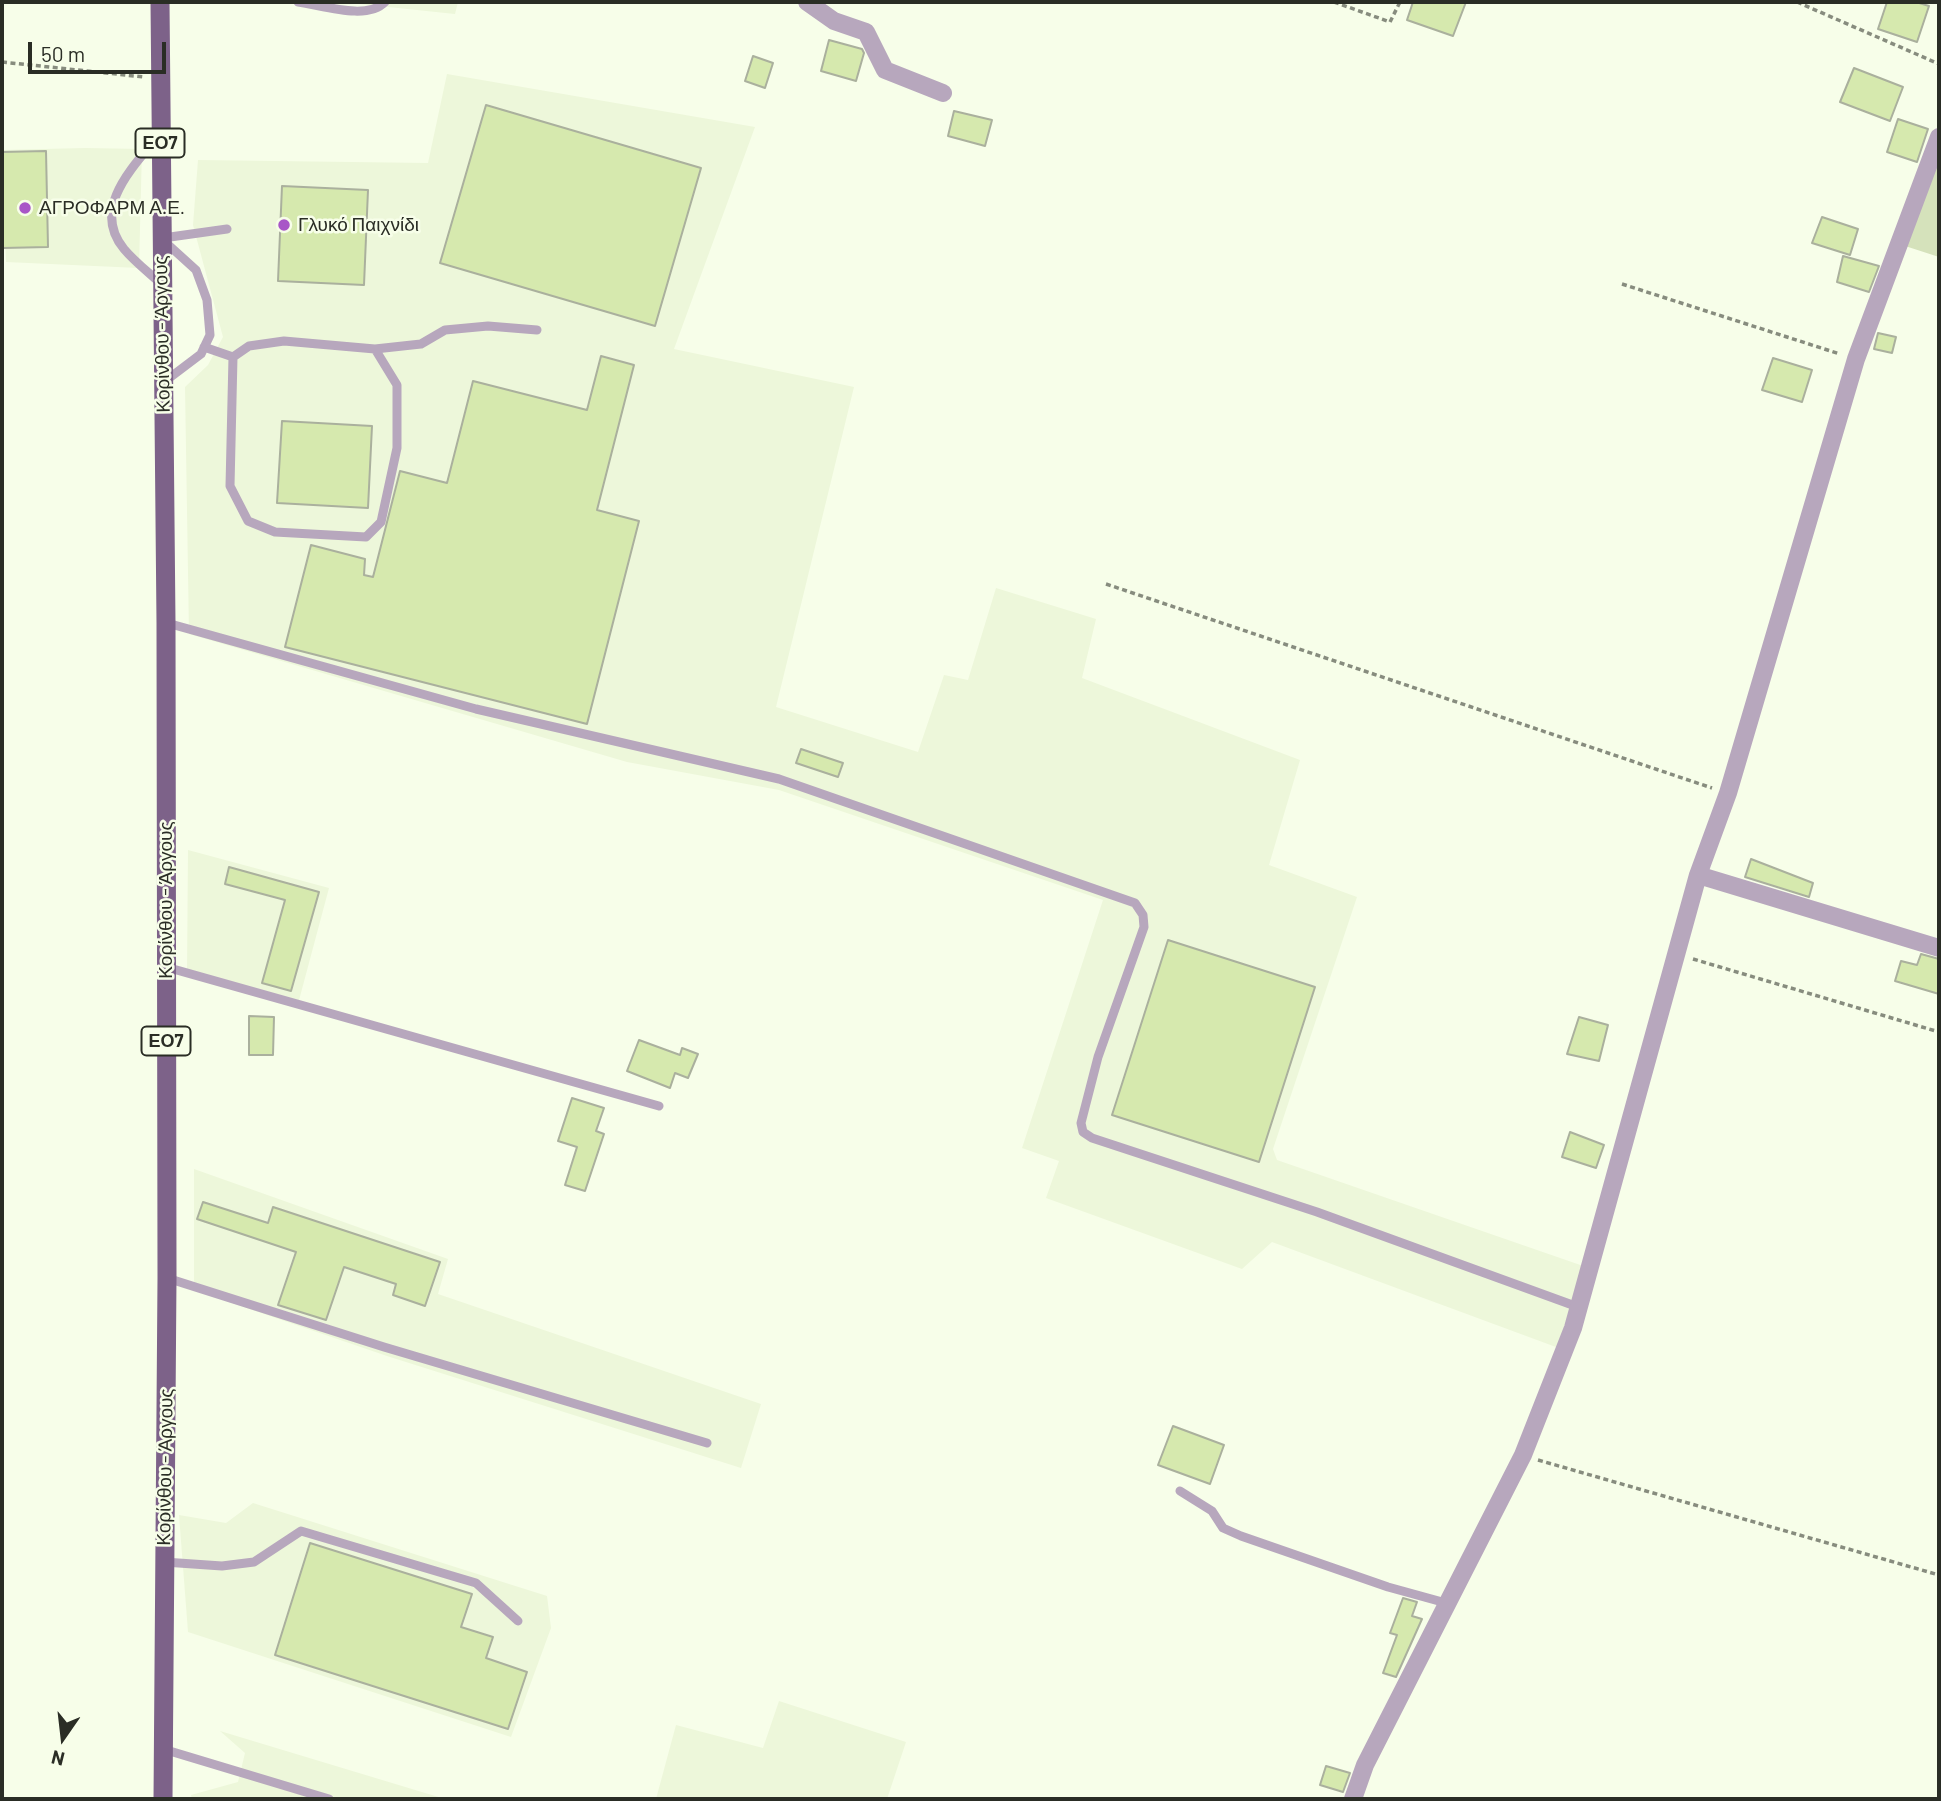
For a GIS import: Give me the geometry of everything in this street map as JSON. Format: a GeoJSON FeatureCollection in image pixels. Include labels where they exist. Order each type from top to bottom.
{"type":"FeatureCollection","features":[{"type":"Feature","properties":{"kind":"main road","name":"Κορίνθου - Άργους"},"geometry":{"type":"LineString","coordinates":[[160,2],[166,623],[167,1278],[163,1799]]}},
{"type":"Feature","properties":{"kind":"street"},"geometry":{"type":"LineString","coordinates":[[807,2],[834,21],[866,32],[885,70],[943,93]]}},
{"type":"Feature","properties":{"kind":"street"},"geometry":{"type":"LineString","coordinates":[[1353,1799],[1365,1765],[1523,1455],[1578,1307],[1698,875],[1728,793],[1856,359],[1939,137]]}},
{"type":"Feature","properties":{"kind":"street"},"geometry":{"type":"LineString","coordinates":[[1698,875],[1939,948]]}},
{"type":"Feature","properties":{"kind":"lane"},"geometry":{"type":"LineString","coordinates":[[298,2],[366,11],[379,8],[385,2]]}},
{"type":"Feature","properties":{"kind":"lane"},"geometry":{"type":"LineString","coordinates":[[160,134],[125,178],[112,203],[112,228],[123,248],[161,284]]}},
{"type":"Feature","properties":{"kind":"lane"},"geometry":{"type":"LineString","coordinates":[[161,238],[228,229]]}},
{"type":"Feature","properties":{"kind":"lane"},"geometry":{"type":"LineString","coordinates":[[161,238],[196,270],[207,300],[210,335],[201,354],[163,383]]}},
{"type":"Feature","properties":{"kind":"lane"},"geometry":{"type":"LineString","coordinates":[[233,357],[249,346],[284,341],[375,349],[421,344],[445,330],[488,326],[537,330]]}},
{"type":"Feature","properties":{"kind":"lane"},"geometry":{"type":"LineString","coordinates":[[204,347],[233,357]]}},
{"type":"Feature","properties":{"kind":"lane"},"geometry":{"type":"LineString","coordinates":[[233,357],[230,486],[248,521],[275,531],[366,537],[381,522],[397,448],[397,385],[375,349]]}},
{"type":"Feature","properties":{"kind":"lane"},"geometry":{"type":"LineString","coordinates":[[166,623],[476,709],[779,779],[1135,903],[1143,915],[1144,927],[1098,1057],[1081,1123],[1083,1132],[1092,1138],[1317,1212],[1578,1307]]}},
{"type":"Feature","properties":{"kind":"lane"},"geometry":{"type":"LineString","coordinates":[[166,967],[659,1106]]}},
{"type":"Feature","properties":{"kind":"lane"},"geometry":{"type":"LineString","coordinates":[[167,1278],[384,1348],[707,1443]]}},
{"type":"Feature","properties":{"kind":"lane"},"geometry":{"type":"LineString","coordinates":[[1180,1491],[1212,1511],[1223,1528],[1241,1536],[1388,1587],[1446,1603]]}},
{"type":"Feature","properties":{"kind":"lane"},"geometry":{"type":"LineString","coordinates":[[164,1562],[222,1566],[254,1562],[301,1531],[476,1583],[518,1621]]}},
{"type":"Feature","properties":{"kind":"lane"},"geometry":{"type":"LineString","coordinates":[[163,1749],[329,1799]]}},
{"type":"Feature","properties":{"kind":"path"},"geometry":{"type":"LineString","coordinates":[[1334,2],[1390,22],[1400,2]]}},
{"type":"Feature","properties":{"kind":"path"},"geometry":{"type":"LineString","coordinates":[[1797,2],[1939,64]]}},
{"type":"Feature","properties":{"kind":"path"},"geometry":{"type":"LineString","coordinates":[[2,62],[160,78]]}},
{"type":"Feature","properties":{"kind":"path"},"geometry":{"type":"LineString","coordinates":[[1622,284],[1856,359]]}},
{"type":"Feature","properties":{"kind":"path"},"geometry":{"type":"LineString","coordinates":[[1106,584],[1728,793]]}},
{"type":"Feature","properties":{"kind":"path"},"geometry":{"type":"LineString","coordinates":[[1676,954],[1939,1032]]}},
{"type":"Feature","properties":{"kind":"path"},"geometry":{"type":"LineString","coordinates":[[1523,1455],[1939,1575]]}},
{"type":"Feature","properties":{"kind":"shaded area"},"geometry":{"type":"Polygon","coordinates":[[[341,2],[458,2],[455,14],[341,2]]]}},
{"type":"Feature","properties":{"kind":"shaded area"},"geometry":{"type":"Polygon","coordinates":[[[447,74],[755,127],[674,349],[854,387],[776,707],[918,752],[944,675],[968,680],[996,588],[1096,619],[1082,678],[1300,760],[1269,865],[1357,897],[1273,1149],[1277,1160],[1589,1268],[1564,1350],[1272,1242],[1242,1269],[1046,1198],[1059,1161],[1022,1148],[1103,900],[779,790],[627,762],[189,634],[185,387],[208,365],[223,337],[193,225],[198,160],[428,163],[447,74]]]}},
{"type":"Feature","properties":{"kind":"shaded area"},"geometry":{"type":"Polygon","coordinates":[[[1939,137],[1939,257],[1899,244],[1939,137]]]}},
{"type":"Feature","properties":{"kind":"shaded area"},"geometry":{"type":"Polygon","coordinates":[[[142,149],[139,268],[6,262],[2,150],[142,149]]]}},
{"type":"Feature","properties":{"kind":"shaded area"},"geometry":{"type":"Polygon","coordinates":[[[188,850],[329,888],[298,1004],[187,973],[188,850]]]}},
{"type":"Feature","properties":{"kind":"shaded area"},"geometry":{"type":"Polygon","coordinates":[[[194,1169],[448,1259],[438,1294],[761,1404],[741,1468],[387,1356],[194,1290],[194,1169]]]}},
{"type":"Feature","properties":{"kind":"shaded area"},"geometry":{"type":"Polygon","coordinates":[[[253,1503],[547,1596],[551,1628],[511,1737],[188,1632],[179,1515],[226,1523],[253,1503]]]}},
{"type":"Feature","properties":{"kind":"shaded area"},"geometry":{"type":"Polygon","coordinates":[[[779,1701],[906,1742],[887,1799],[656,1799],[676,1725],[763,1748],[779,1701]]]}},
{"type":"Feature","properties":{"kind":"shaded area"},"geometry":{"type":"Polygon","coordinates":[[[220,1731],[445,1799],[192,1799],[191,1795],[238,1782],[245,1753],[220,1731]]]}},
{"type":"Feature","properties":{"kind":"building"},"geometry":{"type":"Polygon","coordinates":[[[1413,2],[1466,2],[1453,36],[1407,20],[1413,2]]]}},
{"type":"Feature","properties":{"kind":"building"},"geometry":{"type":"Polygon","coordinates":[[[1887,2],[1916,2],[1929,6],[1917,42],[1878,29],[1887,2]]]}},
{"type":"Feature","properties":{"kind":"building"},"geometry":{"type":"Polygon","coordinates":[[[829,40],[862,49],[864,53],[856,81],[821,71],[829,40]]]}},
{"type":"Feature","properties":{"kind":"building"},"geometry":{"type":"Polygon","coordinates":[[[753,56],[773,63],[765,88],[745,81],[753,56]]]}},
{"type":"Feature","properties":{"kind":"building"},"geometry":{"type":"Polygon","coordinates":[[[1854,68],[1903,87],[1890,121],[1840,102],[1854,68]]]}},
{"type":"Feature","properties":{"kind":"building"},"geometry":{"type":"Polygon","coordinates":[[[486,105],[701,168],[655,326],[440,263],[486,105]]]}},
{"type":"Feature","properties":{"kind":"building"},"geometry":{"type":"Polygon","coordinates":[[[954,111],[992,120],[985,146],[948,136],[954,111]]]}},
{"type":"Feature","properties":{"kind":"building"},"geometry":{"type":"Polygon","coordinates":[[[1898,119],[1928,129],[1917,162],[1887,152],[1898,119]]]}},
{"type":"Feature","properties":{"kind":"building","name":"ΑΓΡΟΦΑΡΜ Α.Ε."},"geometry":{"type":"Polygon","coordinates":[[[46,151],[48,247],[3,248],[2,152],[46,151]]]}},
{"type":"Feature","properties":{"kind":"building"},"geometry":{"type":"Polygon","coordinates":[[[282,186],[368,190],[364,285],[278,281],[282,186]]]}},
{"type":"Feature","properties":{"kind":"building"},"geometry":{"type":"Polygon","coordinates":[[[1822,217],[1858,229],[1850,255],[1812,243],[1822,217]]]}},
{"type":"Feature","properties":{"kind":"building"},"geometry":{"type":"Polygon","coordinates":[[[1843,256],[1879,266],[1869,292],[1837,282],[1843,256]]]}},
{"type":"Feature","properties":{"kind":"building"},"geometry":{"type":"Polygon","coordinates":[[[1878,333],[1896,337],[1892,353],[1874,349],[1878,333]]]}},
{"type":"Feature","properties":{"kind":"building"},"geometry":{"type":"Polygon","coordinates":[[[601,356],[634,365],[597,510],[639,521],[587,724],[285,647],[311,545],[365,559],[364,575],[373,577],[400,471],[447,483],[473,381],[587,410],[601,356]]]}},
{"type":"Feature","properties":{"kind":"building"},"geometry":{"type":"Polygon","coordinates":[[[1773,358],[1812,370],[1802,402],[1762,390],[1773,358]]]}},
{"type":"Feature","properties":{"kind":"building"},"geometry":{"type":"Polygon","coordinates":[[[282,421],[372,426],[368,508],[277,503],[282,421]]]}},
{"type":"Feature","properties":{"kind":"building"},"geometry":{"type":"Polygon","coordinates":[[[801,749],[843,763],[838,777],[796,763],[801,749]]]}},
{"type":"Feature","properties":{"kind":"building"},"geometry":{"type":"Polygon","coordinates":[[[1751,859],[1813,883],[1809,897],[1745,877],[1751,859]]]}},
{"type":"Feature","properties":{"kind":"building"},"geometry":{"type":"Polygon","coordinates":[[[229,867],[319,892],[291,991],[262,983],[285,900],[225,884],[229,867]]]}},
{"type":"Feature","properties":{"kind":"building"},"geometry":{"type":"Polygon","coordinates":[[[1168,940],[1315,987],[1259,1162],[1112,1115],[1168,940]]]}},
{"type":"Feature","properties":{"kind":"building"},"geometry":{"type":"Polygon","coordinates":[[[1921,954],[1939,959],[1939,994],[1895,981],[1901,961],[1917,965],[1921,954]]]}},
{"type":"Feature","properties":{"kind":"building"},"geometry":{"type":"Polygon","coordinates":[[[249,1016],[274,1017],[273,1055],[249,1055],[249,1016]]]}},
{"type":"Feature","properties":{"kind":"building"},"geometry":{"type":"Polygon","coordinates":[[[1579,1017],[1608,1025],[1599,1061],[1567,1054],[1579,1017]]]}},
{"type":"Feature","properties":{"kind":"building"},"geometry":{"type":"Polygon","coordinates":[[[639,1040],[680,1055],[682,1048],[698,1054],[688,1078],[675,1073],[670,1088],[627,1071],[639,1040]]]}},
{"type":"Feature","properties":{"kind":"building"},"geometry":{"type":"Polygon","coordinates":[[[572,1098],[604,1108],[596,1131],[604,1134],[585,1191],[565,1185],[577,1147],[558,1141],[572,1098]]]}},
{"type":"Feature","properties":{"kind":"building"},"geometry":{"type":"Polygon","coordinates":[[[1570,1132],[1604,1145],[1596,1168],[1562,1157],[1570,1132]]]}},
{"type":"Feature","properties":{"kind":"building"},"geometry":{"type":"Polygon","coordinates":[[[203,1202],[268,1223],[273,1207],[440,1262],[425,1306],[393,1295],[396,1284],[344,1267],[326,1320],[278,1305],[296,1252],[197,1219],[203,1202]]]}},
{"type":"Feature","properties":{"kind":"building"},"geometry":{"type":"Polygon","coordinates":[[[1173,1426],[1224,1445],[1210,1484],[1158,1465],[1173,1426]]]}},
{"type":"Feature","properties":{"kind":"building"},"geometry":{"type":"Polygon","coordinates":[[[310,1543],[472,1594],[461,1627],[493,1637],[486,1658],[527,1672],[508,1729],[275,1655],[310,1543]]]}},
{"type":"Feature","properties":{"kind":"building"},"geometry":{"type":"Polygon","coordinates":[[[1403,1598],[1417,1602],[1412,1616],[1422,1619],[1396,1677],[1383,1673],[1397,1635],[1390,1633],[1403,1598]]]}},
{"type":"Feature","properties":{"kind":"building"},"geometry":{"type":"Polygon","coordinates":[[[1326,1766],[1350,1773],[1343,1792],[1320,1785],[1326,1766]]]}},
{"type":"Feature","properties":{"kind":"place","name":"ΑΓΡΟΦΑΡΜ Α.Ε."},"geometry":{"type":"Point","coordinates":[25,208]}},
{"type":"Feature","properties":{"kind":"place","name":"Γλυκό Παιχνίδι"},"geometry":{"type":"Point","coordinates":[284,225]}}]}
